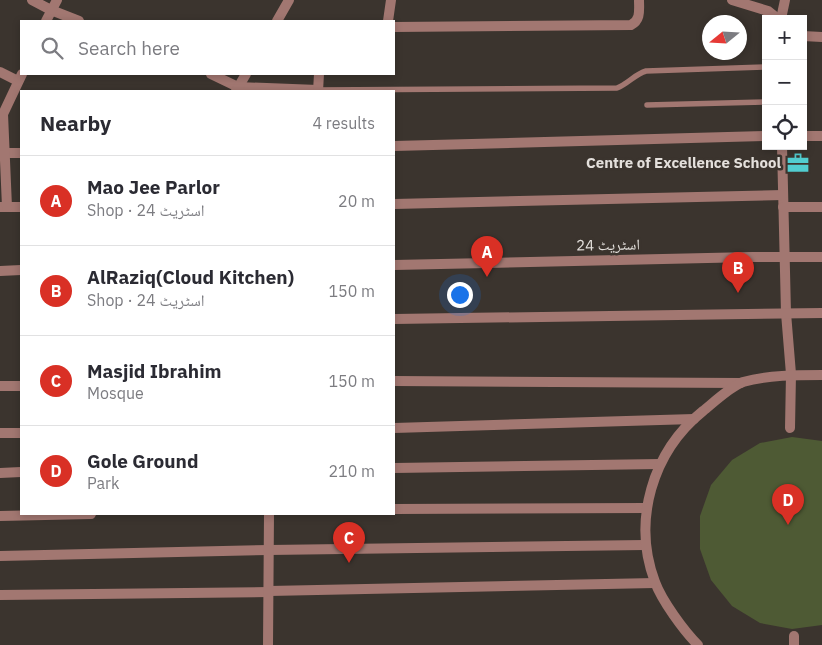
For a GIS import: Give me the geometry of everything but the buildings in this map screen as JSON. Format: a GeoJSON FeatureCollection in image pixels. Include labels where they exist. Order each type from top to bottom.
{"type":"FeatureCollection","features":[{"type":"Feature","properties":{"kind":"street"},"geometry":{"type":"LineString","coordinates":[[32,0],[76,20]]}},
{"type":"Feature","properties":{"kind":"street"},"geometry":{"type":"LineString","coordinates":[[46,20],[57,0]]}},
{"type":"Feature","properties":{"kind":"street"},"geometry":{"type":"LineString","coordinates":[[278,20],[289,0]]}},
{"type":"Feature","properties":{"kind":"street"},"geometry":{"type":"LineString","coordinates":[[388,20],[390,0]]}},
{"type":"Feature","properties":{"kind":"street"},"geometry":{"type":"LineString","coordinates":[[395,27],[631,25],[636,23],[639,18],[639,0]]}},
{"type":"Feature","properties":{"kind":"street"},"geometry":{"type":"LineString","coordinates":[[732,0],[768,11],[774,15]]}},
{"type":"Feature","properties":{"kind":"street"},"geometry":{"type":"LineString","coordinates":[[781,15],[785,0]]}},
{"type":"Feature","properties":{"kind":"street"},"geometry":{"type":"LineString","coordinates":[[807,36],[822,37]]}},
{"type":"Feature","properties":{"kind":"street"},"geometry":{"type":"LineString","coordinates":[[0,72],[20,77],[1,114],[3,207],[20,207]]}},
{"type":"Feature","properties":{"kind":"street"},"geometry":{"type":"LineString","coordinates":[[213,75],[237,89],[278,90]]}},
{"type":"Feature","properties":{"kind":"street"},"geometry":{"type":"LineString","coordinates":[[237,89],[245,75]]}},
{"type":"Feature","properties":{"kind":"street"},"geometry":{"type":"LineString","coordinates":[[318,90],[319,75]]}},
{"type":"Feature","properties":{"kind":"street"},"geometry":{"type":"LineString","coordinates":[[395,146],[762,136]]}},
{"type":"Feature","properties":{"kind":"street"},"geometry":{"type":"LineString","coordinates":[[807,136],[822,136]]}},
{"type":"Feature","properties":{"kind":"street"},"geometry":{"type":"LineString","coordinates":[[782,150],[786,313],[792,374],[790,428]]}},
{"type":"Feature","properties":{"kind":"street"},"geometry":{"type":"LineString","coordinates":[[3,153],[20,153]]}},
{"type":"Feature","properties":{"kind":"street"},"geometry":{"type":"LineString","coordinates":[[395,204],[783,194]]}},
{"type":"Feature","properties":{"kind":"street"},"geometry":{"type":"LineString","coordinates":[[783,208],[822,207]]}},
{"type":"Feature","properties":{"kind":"street","name":"اسٹریٹ 24"},"geometry":{"type":"LineString","coordinates":[[395,265],[822,257]]}},
{"type":"Feature","properties":{"kind":"street"},"geometry":{"type":"LineString","coordinates":[[0,271],[20,270]]}},
{"type":"Feature","properties":{"kind":"street"},"geometry":{"type":"LineString","coordinates":[[395,319],[822,313]]}},
{"type":"Feature","properties":{"kind":"street"},"geometry":{"type":"LineString","coordinates":[[395,381],[741,382],[792,374],[822,375]]}},
{"type":"Feature","properties":{"kind":"street"},"geometry":{"type":"LineString","coordinates":[[698,645],[671,610],[655,583],[646,545],[646,508],[655,475],[674,439],[694,419],[741,382]]}},
{"type":"Feature","properties":{"kind":"street"},"geometry":{"type":"LineString","coordinates":[[0,386],[20,386]]}},
{"type":"Feature","properties":{"kind":"street"},"geometry":{"type":"LineString","coordinates":[[395,428],[694,419]]}},
{"type":"Feature","properties":{"kind":"street"},"geometry":{"type":"LineString","coordinates":[[0,433],[20,433]]}},
{"type":"Feature","properties":{"kind":"street"},"geometry":{"type":"LineString","coordinates":[[395,468],[660,464]]}},
{"type":"Feature","properties":{"kind":"street"},"geometry":{"type":"LineString","coordinates":[[0,473],[20,472]]}},
{"type":"Feature","properties":{"kind":"street"},"geometry":{"type":"LineString","coordinates":[[395,509],[646,508]]}},
{"type":"Feature","properties":{"kind":"street"},"geometry":{"type":"LineString","coordinates":[[0,516],[46,515]]}},
{"type":"Feature","properties":{"kind":"street"},"geometry":{"type":"LineString","coordinates":[[268,645],[269,515]]}},
{"type":"Feature","properties":{"kind":"street"},"geometry":{"type":"LineString","coordinates":[[0,556],[646,545]]}},
{"type":"Feature","properties":{"kind":"street"},"geometry":{"type":"LineString","coordinates":[[0,595],[655,583]]}},
{"type":"Feature","properties":{"kind":"lane"},"geometry":{"type":"LineString","coordinates":[[395,90],[617,88],[623,86],[641,72],[646,71],[762,67]]}},
{"type":"Feature","properties":{"kind":"lane"},"geometry":{"type":"LineString","coordinates":[[647,105],[762,102]]}},
{"type":"Feature","properties":{"kind":"green space"},"geometry":{"type":"Polygon","coordinates":[[[792,437],[822,441],[822,625],[792,629],[760,623],[732,606],[711,580],[700,549],[700,516],[711,485],[732,460],[760,443],[792,437]]]}},
{"type":"Feature","properties":{"kind":"place","name":"Centre of Excellence School"},"geometry":{"type":"Point","coordinates":[798,163]}},
{"type":"Feature","properties":{"kind":"place","name":"Mao Jee Parlor"},"geometry":{"type":"Point","coordinates":[487,277]}},
{"type":"Feature","properties":{"kind":"place","name":"AlRaziq(Cloud Kitchen)"},"geometry":{"type":"Point","coordinates":[738,293]}},
{"type":"Feature","properties":{"kind":"place","name":"Gole Ground"},"geometry":{"type":"Point","coordinates":[788,525]}},
{"type":"Feature","properties":{"kind":"place","name":"Masjid Ibrahim"},"geometry":{"type":"Point","coordinates":[349,563]}}]}
